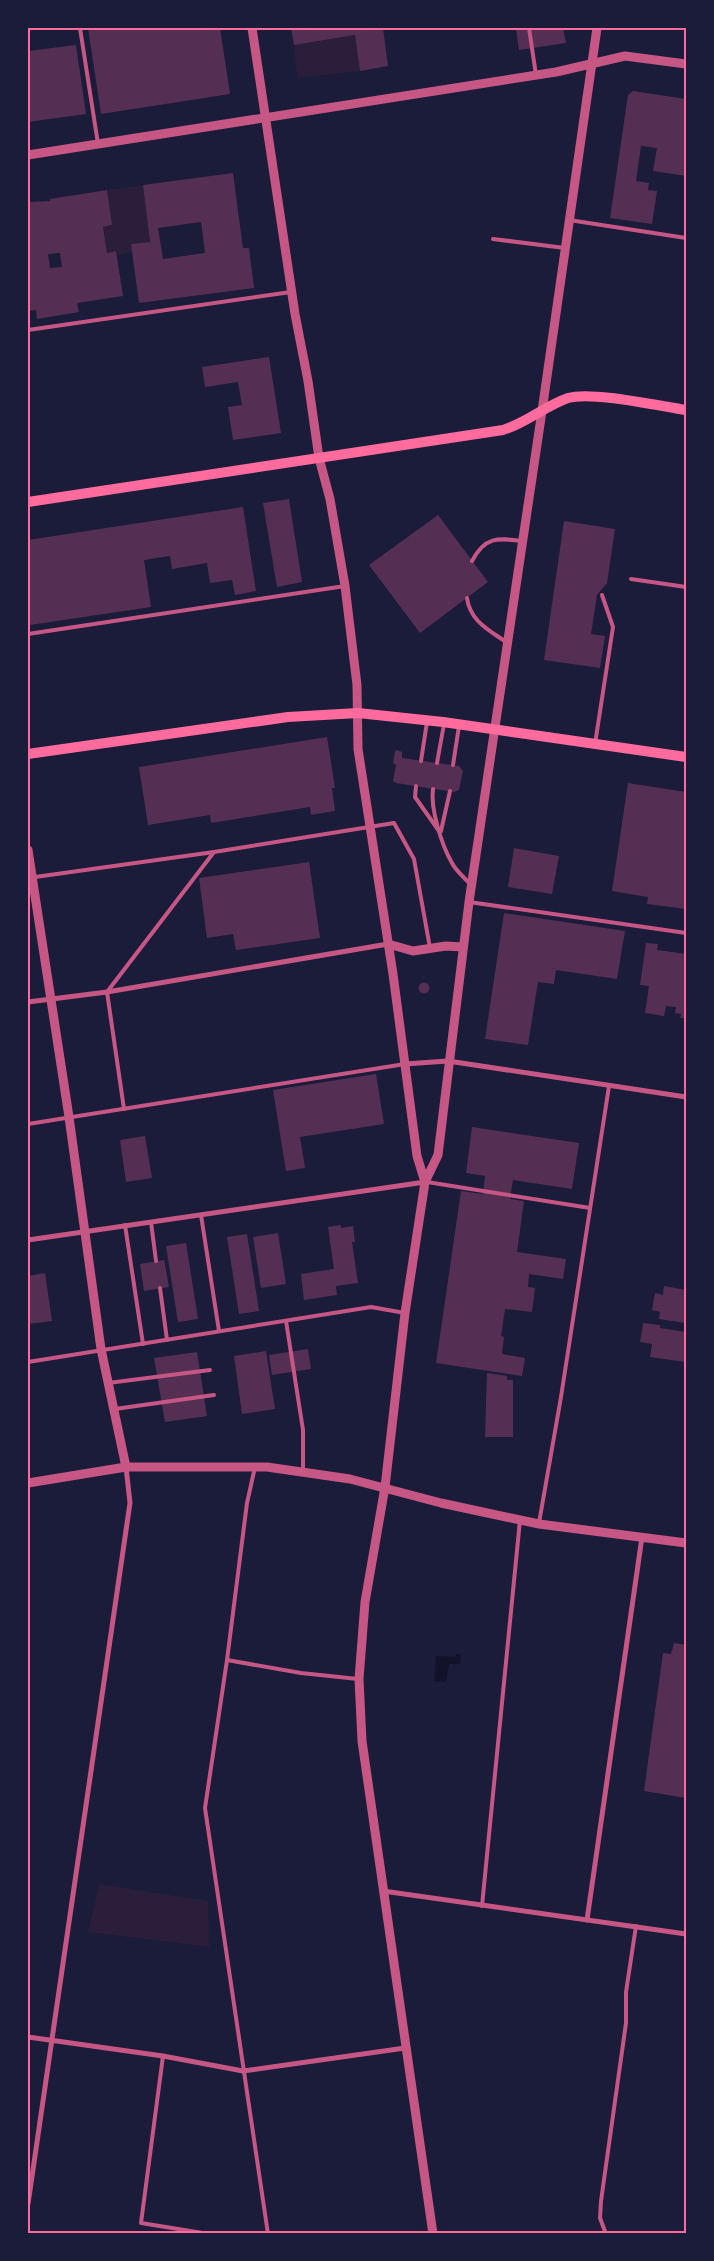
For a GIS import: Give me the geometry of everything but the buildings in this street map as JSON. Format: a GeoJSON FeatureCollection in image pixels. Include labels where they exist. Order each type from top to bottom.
{"type":"FeatureCollection","features":[{"type":"Feature","properties":{"kind":"main road"},"geometry":{"type":"LineString","coordinates":[[28,502],[503,430],[516,426],[569,398],[581,396],[686,410]]}},
{"type":"Feature","properties":{"kind":"main road"},"geometry":{"type":"LineString","coordinates":[[28,754],[288,717],[358,713],[445,722],[686,757]]}},
{"type":"Feature","properties":{"kind":"street"},"geometry":{"type":"LineString","coordinates":[[252,28],[291,292],[308,381],[319,458],[330,498],[344,586],[357,685],[358,748],[388,944],[417,1156],[424,1182]]}},
{"type":"Feature","properties":{"kind":"street"},"geometry":{"type":"LineString","coordinates":[[433,2234],[382,1891],[362,1741],[359,1679],[365,1602],[385,1487],[405,1313],[424,1182],[438,1155],[462,947],[597,28]]}},
{"type":"Feature","properties":{"kind":"street"},"geometry":{"type":"LineString","coordinates":[[28,155],[536,75],[624,56],[636,56],[686,64]]}},
{"type":"Feature","properties":{"kind":"street"},"geometry":{"type":"LineString","coordinates":[[28,850],[30,877],[51,998],[102,1350],[126,1467],[130,1503],[28,2204]]}},
{"type":"Feature","properties":{"kind":"street"},"geometry":{"type":"LineString","coordinates":[[28,1002],[107,992],[388,944],[413,951],[446,946],[462,947]]}},
{"type":"Feature","properties":{"kind":"street"},"geometry":{"type":"LineString","coordinates":[[405,1064],[448,1062],[686,1098]]}},
{"type":"Feature","properties":{"kind":"street"},"geometry":{"type":"LineString","coordinates":[[28,1240],[84,1230],[201,1215],[424,1182]]}},
{"type":"Feature","properties":{"kind":"street"},"geometry":{"type":"LineString","coordinates":[[28,1483],[126,1467],[255,1467],[303,1472],[385,1487],[441,1503],[539,1524],[686,1543]]}},
{"type":"Feature","properties":{"kind":"street"},"geometry":{"type":"LineString","coordinates":[[587,1920],[642,1537]]}},
{"type":"Feature","properties":{"kind":"street"},"geometry":{"type":"LineString","coordinates":[[382,1891],[686,1934]]}},
{"type":"Feature","properties":{"kind":"street"},"geometry":{"type":"LineString","coordinates":[[28,2037],[163,2056],[243,2071],[405,2048]]}},
{"type":"Feature","properties":{"kind":"lane"},"geometry":{"type":"LineString","coordinates":[[80,28],[98,144]]}},
{"type":"Feature","properties":{"kind":"lane"},"geometry":{"type":"LineString","coordinates":[[529,28],[536,75]]}},
{"type":"Feature","properties":{"kind":"lane"},"geometry":{"type":"LineString","coordinates":[[569,220],[686,238]]}},
{"type":"Feature","properties":{"kind":"lane"},"geometry":{"type":"LineString","coordinates":[[493,238],[565,248]]}},
{"type":"Feature","properties":{"kind":"lane"},"geometry":{"type":"LineString","coordinates":[[28,330],[291,292]]}},
{"type":"Feature","properties":{"kind":"lane"},"geometry":{"type":"LineString","coordinates":[[472,561],[485,544],[497,539],[523,541]]}},
{"type":"Feature","properties":{"kind":"lane"},"geometry":{"type":"LineString","coordinates":[[632,579],[686,587]]}},
{"type":"Feature","properties":{"kind":"lane"},"geometry":{"type":"LineString","coordinates":[[28,634],[344,586]]}},
{"type":"Feature","properties":{"kind":"lane"},"geometry":{"type":"LineString","coordinates":[[595,744],[613,627],[602,595]]}},
{"type":"Feature","properties":{"kind":"lane"},"geometry":{"type":"LineString","coordinates":[[467,598],[471,615],[508,643]]}},
{"type":"Feature","properties":{"kind":"lane"},"geometry":{"type":"LineString","coordinates":[[420,760],[427,720]]}},
{"type":"Feature","properties":{"kind":"lane"},"geometry":{"type":"LineString","coordinates":[[438,763],[445,722]]}},
{"type":"Feature","properties":{"kind":"lane"},"geometry":{"type":"LineString","coordinates":[[453,765],[459,724]]}},
{"type":"Feature","properties":{"kind":"lane"},"geometry":{"type":"LineString","coordinates":[[416,786],[415,798],[440,834]]}},
{"type":"Feature","properties":{"kind":"lane"},"geometry":{"type":"LineString","coordinates":[[433,789],[431,800],[440,834],[452,864],[471,886]]}},
{"type":"Feature","properties":{"kind":"lane"},"geometry":{"type":"LineString","coordinates":[[440,834],[450,791]]}},
{"type":"Feature","properties":{"kind":"lane"},"geometry":{"type":"LineString","coordinates":[[30,877],[214,852],[394,823],[414,859],[430,948]]}},
{"type":"Feature","properties":{"kind":"lane"},"geometry":{"type":"LineString","coordinates":[[124,1109],[107,992],[214,852]]}},
{"type":"Feature","properties":{"kind":"lane"},"geometry":{"type":"LineString","coordinates":[[469,902],[686,933]]}},
{"type":"Feature","properties":{"kind":"lane"},"geometry":{"type":"LineString","coordinates":[[28,1124],[405,1064]]}},
{"type":"Feature","properties":{"kind":"lane"},"geometry":{"type":"LineString","coordinates":[[539,1524],[561,1397],[608,1086]]}},
{"type":"Feature","properties":{"kind":"lane"},"geometry":{"type":"LineString","coordinates":[[424,1182],[590,1208]]}},
{"type":"Feature","properties":{"kind":"lane"},"geometry":{"type":"LineString","coordinates":[[201,1215],[219,1331]]}},
{"type":"Feature","properties":{"kind":"lane"},"geometry":{"type":"LineString","coordinates":[[151,1222],[156,1261]]}},
{"type":"Feature","properties":{"kind":"lane"},"geometry":{"type":"LineString","coordinates":[[125,1225],[143,1344]]}},
{"type":"Feature","properties":{"kind":"lane"},"geometry":{"type":"LineString","coordinates":[[160,1288],[167,1340]]}},
{"type":"Feature","properties":{"kind":"lane"},"geometry":{"type":"LineString","coordinates":[[28,1362],[371,1307],[405,1313]]}},
{"type":"Feature","properties":{"kind":"lane"},"geometry":{"type":"LineString","coordinates":[[286,1321],[303,1430],[303,1472]]}},
{"type":"Feature","properties":{"kind":"lane"},"geometry":{"type":"LineString","coordinates":[[108,1383],[210,1370]]}},
{"type":"Feature","properties":{"kind":"lane"},"geometry":{"type":"LineString","coordinates":[[113,1409],[214,1395]]}},
{"type":"Feature","properties":{"kind":"lane"},"geometry":{"type":"LineString","coordinates":[[255,1467],[247,1503],[227,1660],[205,1808],[268,2234]]}},
{"type":"Feature","properties":{"kind":"lane"},"geometry":{"type":"LineString","coordinates":[[482,1906],[520,1520]]}},
{"type":"Feature","properties":{"kind":"lane"},"geometry":{"type":"LineString","coordinates":[[227,1660],[301,1673],[359,1679]]}},
{"type":"Feature","properties":{"kind":"lane"},"geometry":{"type":"LineString","coordinates":[[606,2234],[600,2218],[601,2201],[626,2023],[626,1992],[636,1926]]}},
{"type":"Feature","properties":{"kind":"lane"},"geometry":{"type":"LineString","coordinates":[[163,2056],[140,2222],[209,2234]]}},
{"type":"Feature","properties":{"kind":"shaded area"},"geometry":{"type":"Polygon","coordinates":[[[355,35],[360,71],[297,78],[294,45],[355,35]]]}},
{"type":"Feature","properties":{"kind":"shaded area"},"geometry":{"type":"Polygon","coordinates":[[[143,185],[150,242],[131,244],[132,252],[117,255],[116,251],[107,253],[103,227],[112,225],[107,190],[143,185]]]}},
{"type":"Feature","properties":{"kind":"shaded area"},"geometry":{"type":"Polygon","coordinates":[[[456,1654],[461,1655],[460,1664],[449,1664],[446,1682],[434,1681],[436,1656],[455,1657],[456,1654]]]}},
{"type":"Feature","properties":{"kind":"shaded area"},"geometry":{"type":"Polygon","coordinates":[[[99,1884],[208,1901],[209,1947],[88,1932],[99,1884]]]}}]}
